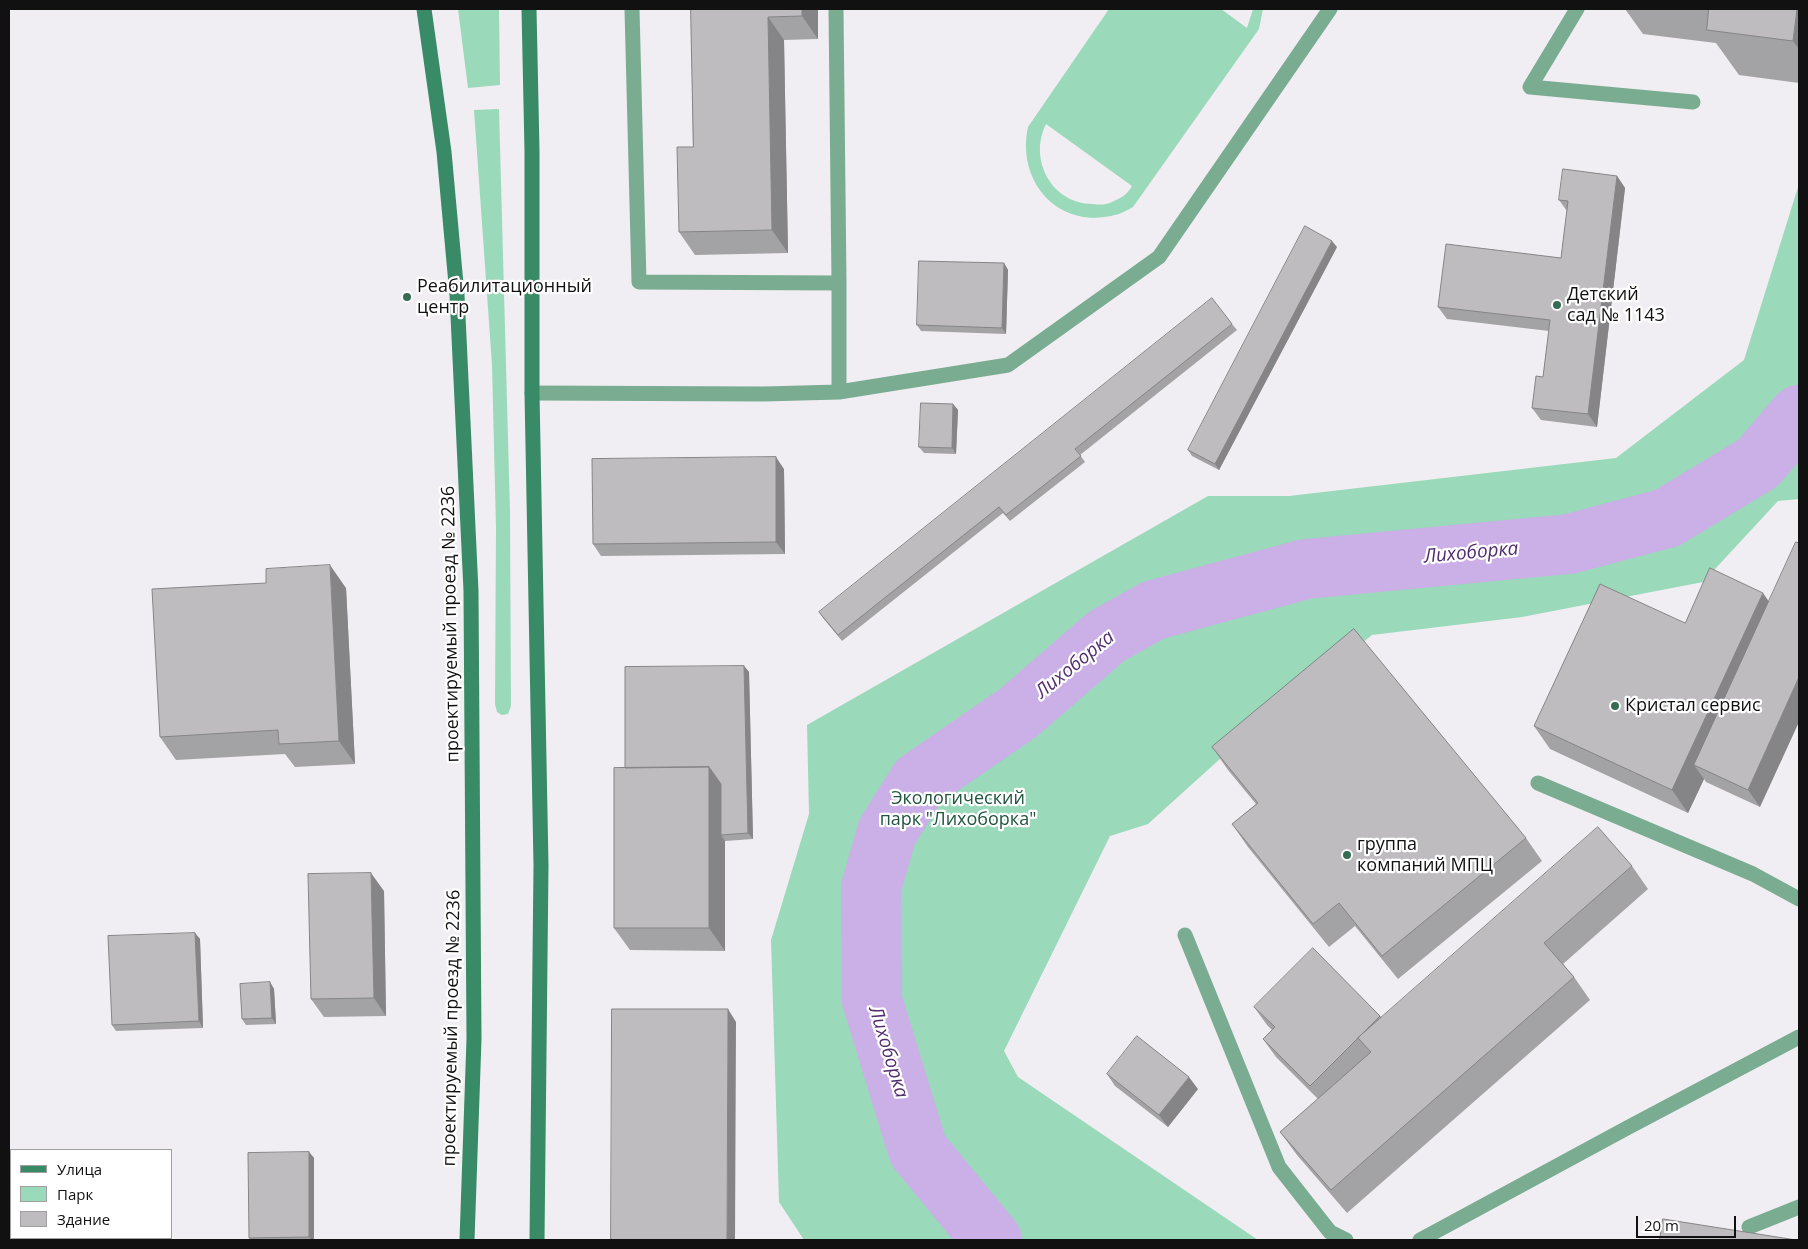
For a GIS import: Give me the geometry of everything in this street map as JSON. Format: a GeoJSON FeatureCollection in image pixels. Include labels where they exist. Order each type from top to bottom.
{"type":"FeatureCollection","features":[{"type":"Feature","properties":{"kind":"main road","name":"проектируемый проезд № 2236"},"geometry":{"type":"LineString","coordinates":[[424,9],[444,152],[458,296],[471,591],[474,1039],[467,1240]]}},
{"type":"Feature","properties":{"kind":"main road"},"geometry":{"type":"LineString","coordinates":[[529,9],[532,151],[532,393],[542,865],[537,1240]]}},
{"type":"Feature","properties":{"kind":"lane"},"geometry":{"type":"LineString","coordinates":[[632,9],[639,282],[839,283]]}},
{"type":"Feature","properties":{"kind":"lane"},"geometry":{"type":"LineString","coordinates":[[836,9],[839,392]]}},
{"type":"Feature","properties":{"kind":"lane"},"geometry":{"type":"LineString","coordinates":[[532,393],[764,394],[839,392],[1008,365],[1159,257],[1330,9]]}},
{"type":"Feature","properties":{"kind":"lane"},"geometry":{"type":"LineString","coordinates":[[1577,9],[1530,87],[1693,102]]}},
{"type":"Feature","properties":{"kind":"lane"},"geometry":{"type":"LineString","coordinates":[[1538,784],[1752,874],[1799,899]]}},
{"type":"Feature","properties":{"kind":"lane"},"geometry":{"type":"LineString","coordinates":[[1185,935],[1279,1167],[1330,1232],[1346,1240]]}},
{"type":"Feature","properties":{"kind":"lane"},"geometry":{"type":"LineString","coordinates":[[1420,1240],[1799,1037]]}},
{"type":"Feature","properties":{"kind":"lane"},"geometry":{"type":"LineString","coordinates":[[1749,1227],[1799,1208]]}},
{"type":"Feature","properties":{"kind":"green space"},"geometry":{"type":"Polygon","coordinates":[[[458,9],[499,9],[500,85],[468,88],[458,9]]]}},
{"type":"Feature","properties":{"kind":"green space"},"geometry":{"type":"Polygon","coordinates":[[[1109,9],[1221,9],[1247,28],[1253,9],[1263,9],[1259,29],[1133,207],[1124,212],[1095,218],[1076,215],[1060,208],[1046,197],[1035,183],[1029,166],[1026,147],[1028,127],[1109,9]],[[1046,124],[1041,138],[1040,152],[1042,165],[1047,178],[1066,197],[1078,202],[1098,205],[1105,204],[1124,196],[1132,186],[1046,124]]]}},
{"type":"Feature","properties":{"kind":"green space"},"geometry":{"type":"Polygon","coordinates":[[[499,109],[510,512],[511,706],[508,714],[502,715],[497,712],[495,704],[496,528],[492,365],[474,110],[499,109]]]}},
{"type":"Feature","properties":{"kind":"green space","name":"Экологический парк \"Лихоборка\""},"geometry":{"type":"Polygon","coordinates":[[[1799,184],[1799,499],[1778,501],[1703,582],[1522,617],[1372,635],[1221,758],[1148,824],[1110,836],[1004,1051],[1018,1077],[1258,1240],[804,1240],[779,1202],[771,940],[809,814],[807,725],[1208,496],[1289,496],[1616,458],[1744,360],[1799,184]]]}},
{"type":"Feature","properties":{"kind":"building"},"geometry":{"type":"Polygon","coordinates":[[[691,9],[802,9],[802,16],[768,17],[772,230],[679,232],[677,147],[693,147],[691,9]]]}},
{"type":"Feature","properties":{"kind":"building"},"geometry":{"type":"Polygon","coordinates":[[[1709,9],[1797,9],[1793,41],[1707,30],[1709,9]]]}},
{"type":"Feature","properties":{"kind":"building"},"geometry":{"type":"Polygon","coordinates":[[[1563,169],[1617,176],[1588,414],[1532,408],[1536,376],[1543,377],[1550,320],[1438,307],[1446,244],[1561,258],[1568,201],[1559,200],[1563,169]]]}},
{"type":"Feature","properties":{"kind":"building"},"geometry":{"type":"Polygon","coordinates":[[[1305,226],[1332,241],[1215,464],[1188,450],[1305,226]]]}},
{"type":"Feature","properties":{"kind":"building"},"geometry":{"type":"Polygon","coordinates":[[[919,261],[1004,263],[1002,328],[917,325],[919,261]]]}},
{"type":"Feature","properties":{"kind":"building"},"geometry":{"type":"Polygon","coordinates":[[[1212,298],[1232,324],[1075,449],[1081,456],[1006,515],[999,507],[838,635],[819,612],[1212,298]]]}},
{"type":"Feature","properties":{"kind":"building"},"geometry":{"type":"Polygon","coordinates":[[[921,403],[953,404],[952,448],[919,447],[921,403]]]}},
{"type":"Feature","properties":{"kind":"building"},"geometry":{"type":"Polygon","coordinates":[[[776,457],[776,542],[593,544],[592,459],[776,457]]]}},
{"type":"Feature","properties":{"kind":"building"},"geometry":{"type":"Polygon","coordinates":[[[1796,542],[1799,543],[1799,677],[1748,790],[1694,765],[1796,542]]]}},
{"type":"Feature","properties":{"kind":"building"},"geometry":{"type":"Polygon","coordinates":[[[330,565],[339,741],[279,744],[278,730],[160,737],[152,589],[266,583],[266,569],[330,565]]]}},
{"type":"Feature","properties":{"kind":"building"},"geometry":{"type":"Polygon","coordinates":[[[1710,568],[1763,593],[1672,790],[1534,726],[1600,584],[1685,623],[1710,568]]]}},
{"type":"Feature","properties":{"kind":"building"},"geometry":{"type":"Polygon","coordinates":[[[1354,629],[1526,838],[1382,956],[1339,903],[1313,924],[1232,824],[1258,803],[1212,747],[1354,629]]]}},
{"type":"Feature","properties":{"kind":"building"},"geometry":{"type":"Polygon","coordinates":[[[744,666],[748,833],[721,835],[721,784],[709,767],[625,768],[625,667],[744,666]]]}},
{"type":"Feature","properties":{"kind":"building"},"geometry":{"type":"Polygon","coordinates":[[[709,767],[709,928],[614,928],[614,768],[709,767]]]}},
{"type":"Feature","properties":{"kind":"building"},"geometry":{"type":"Polygon","coordinates":[[[1598,827],[1632,866],[1544,943],[1574,977],[1331,1190],[1280,1132],[1371,1052],[1358,1038],[1598,827]]]}},
{"type":"Feature","properties":{"kind":"building"},"geometry":{"type":"Polygon","coordinates":[[[371,873],[374,998],[311,999],[308,874],[371,873]]]}},
{"type":"Feature","properties":{"kind":"building"},"geometry":{"type":"Polygon","coordinates":[[[195,933],[199,1021],[112,1025],[108,936],[195,933]]]}},
{"type":"Feature","properties":{"kind":"building"},"geometry":{"type":"Polygon","coordinates":[[[1313,948],[1380,1016],[1310,1086],[1263,1039],[1275,1027],[1254,1007],[1313,948]]]}},
{"type":"Feature","properties":{"kind":"building"},"geometry":{"type":"Polygon","coordinates":[[[270,982],[272,1018],[242,1019],[240,984],[270,982]]]}},
{"type":"Feature","properties":{"kind":"building"},"geometry":{"type":"Polygon","coordinates":[[[612,1009],[728,1009],[727,1240],[611,1240],[612,1009]]]}},
{"type":"Feature","properties":{"kind":"building"},"geometry":{"type":"Polygon","coordinates":[[[1137,1036],[1189,1077],[1159,1115],[1107,1074],[1137,1036]]]}},
{"type":"Feature","properties":{"kind":"building"},"geometry":{"type":"Polygon","coordinates":[[[309,1152],[309,1237],[249,1238],[248,1153],[309,1152]]]}},
{"type":"Feature","properties":{"kind":"building"},"geometry":{"type":"Polygon","coordinates":[[[1663,1219],[1796,1240],[1660,1240],[1663,1219]]]}},
{"type":"Feature","properties":{"kind":"waterway","name":"Лихоборка"},"geometry":{"type":"LineString","coordinates":[[992,1240],[918,1150],[872,1000],[871,888],[887,832],[919,781],[1018,713],[1107,636],[1154,610],[1306,569],[1569,544],[1667,518],[1758,463],[1799,415]]}},
{"type":"Feature","properties":{"kind":"place","name":"Реабилитационный центр"},"geometry":{"type":"Point","coordinates":[407,297]}},
{"type":"Feature","properties":{"kind":"place","name":"Детский сад № 1143"},"geometry":{"type":"Point","coordinates":[1557,305]}},
{"type":"Feature","properties":{"kind":"place","name":"Кристал сервис"},"geometry":{"type":"Point","coordinates":[1615,706]}},
{"type":"Feature","properties":{"kind":"place","name":"группа компаний МПЦ"},"geometry":{"type":"Point","coordinates":[1347,855]}}]}
